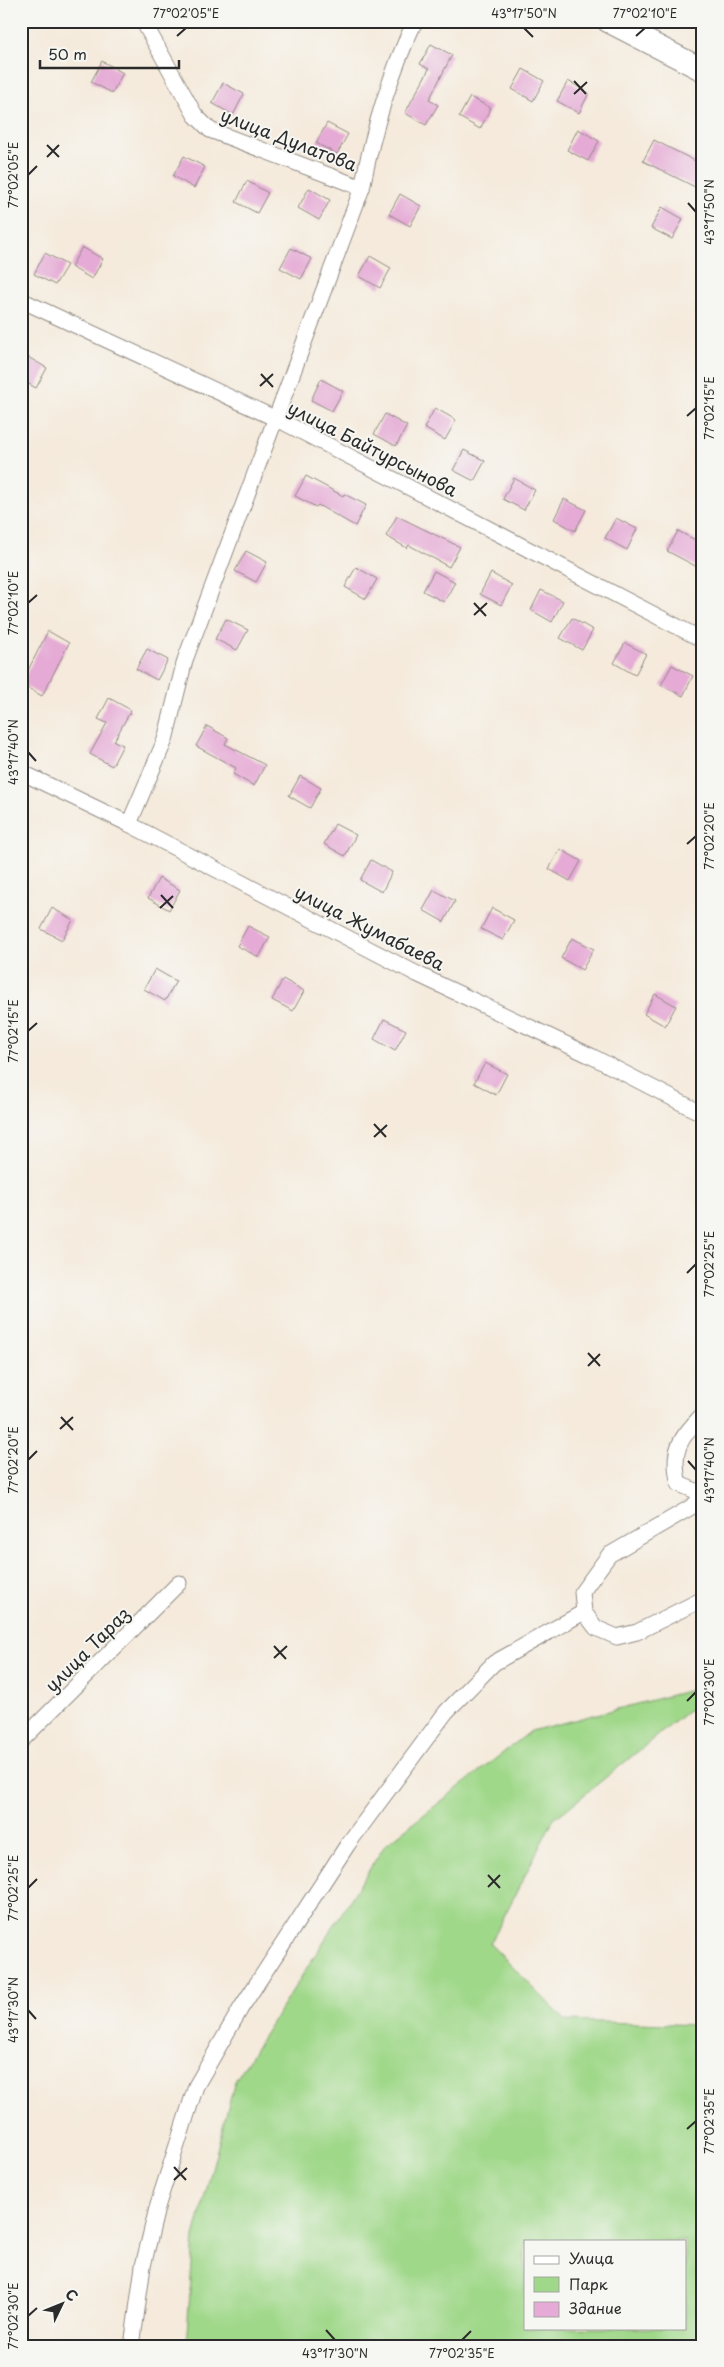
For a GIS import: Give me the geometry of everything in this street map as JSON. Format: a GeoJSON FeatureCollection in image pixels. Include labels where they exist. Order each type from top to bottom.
{"type":"FeatureCollection","features":[{"type":"Feature","properties":{"kind":"main road"},"geometry":{"type":"LineString","coordinates":[[608,21],[703,70]]}},
{"type":"Feature","properties":{"kind":"street","name":"улица Дулатова"},"geometry":{"type":"LineString","coordinates":[[143,21],[194,115],[210,130],[362,188]]}},
{"type":"Feature","properties":{"kind":"street"},"geometry":{"type":"LineString","coordinates":[[129,824],[165,740],[185,660],[362,188],[371,140],[405,42],[415,21]]}},
{"type":"Feature","properties":{"kind":"street","name":"улица Байтурсынова"},"geometry":{"type":"LineString","coordinates":[[21,300],[276,419],[703,640]]}},
{"type":"Feature","properties":{"kind":"street","name":"улица Жумабаева"},"geometry":{"type":"LineString","coordinates":[[21,772],[129,824],[417,974],[591,1056],[703,1114]]}},
{"type":"Feature","properties":{"kind":"street"},"geometry":{"type":"LineString","coordinates":[[703,1414],[681,1438],[675,1467],[679,1484],[703,1494],[692,1506],[609,1555],[582,1592],[584,1612],[596,1628],[617,1637],[637,1632],[703,1599]]}},
{"type":"Feature","properties":{"kind":"street","name":"улица Тараз"},"geometry":{"type":"LineString","coordinates":[[21,1741],[179,1584]]}},
{"type":"Feature","properties":{"kind":"street"},"geometry":{"type":"LineString","coordinates":[[132,2346],[143,2266],[158,2204],[196,2086],[241,2008],[348,1844],[446,1712],[494,1663],[584,1612]]}},
{"type":"Feature","properties":{"kind":"path"},"geometry":{"type":"LineString","coordinates":[[691,21],[703,27]]}},
{"type":"Feature","properties":{"kind":"green space"},"geometry":{"type":"Polygon","coordinates":[[[703,1687],[703,1699],[553,1820],[490,1944],[566,2021],[703,2025],[703,2346],[186,2346],[194,2237],[235,2081],[385,1845],[531,1731],[703,1687]]]}},
{"type":"Feature","properties":{"kind":"building"},"geometry":{"type":"Polygon","coordinates":[[[431,44],[452,55],[429,100],[438,105],[426,125],[405,113],[429,69],[420,64],[431,44]]]}},
{"type":"Feature","properties":{"kind":"building"},"geometry":{"type":"Polygon","coordinates":[[[102,61],[123,73],[112,93],[91,82],[102,61]]]}},
{"type":"Feature","properties":{"kind":"building"},"geometry":{"type":"Polygon","coordinates":[[[523,69],[544,81],[533,101],[512,89],[523,69]]]}},
{"type":"Feature","properties":{"kind":"building"},"geometry":{"type":"Polygon","coordinates":[[[568,81],[589,93],[579,113],[557,101],[568,81]]]}},
{"type":"Feature","properties":{"kind":"building"},"geometry":{"type":"Polygon","coordinates":[[[223,83],[244,94],[233,115],[212,103],[223,83]]]}},
{"type":"Feature","properties":{"kind":"building"},"geometry":{"type":"Polygon","coordinates":[[[470,97],[491,108],[480,129],[459,117],[470,97]]]}},
{"type":"Feature","properties":{"kind":"building"},"geometry":{"type":"Polygon","coordinates":[[[327,123],[348,134],[337,154],[316,143],[327,123]]]}},
{"type":"Feature","properties":{"kind":"building"},"geometry":{"type":"Polygon","coordinates":[[[578,129],[599,141],[588,161],[567,150],[578,129]]]}},
{"type":"Feature","properties":{"kind":"building"},"geometry":{"type":"Polygon","coordinates":[[[654,140],[703,165],[703,191],[643,161],[654,140]]]}},
{"type":"Feature","properties":{"kind":"building"},"geometry":{"type":"Polygon","coordinates":[[[184,156],[205,167],[194,188],[173,176],[184,156]]]}},
{"type":"Feature","properties":{"kind":"building"},"geometry":{"type":"Polygon","coordinates":[[[247,181],[268,193],[257,213],[236,202],[247,181]]]}},
{"type":"Feature","properties":{"kind":"building"},"geometry":{"type":"Polygon","coordinates":[[[309,188],[330,200],[319,220],[298,208],[309,188]]]}},
{"type":"Feature","properties":{"kind":"building"},"geometry":{"type":"Polygon","coordinates":[[[400,194],[421,206],[410,226],[389,214],[400,194]]]}},
{"type":"Feature","properties":{"kind":"building"},"geometry":{"type":"Polygon","coordinates":[[[662,207],[683,219],[672,239],[651,228],[662,207]]]}},
{"type":"Feature","properties":{"kind":"building"},"geometry":{"type":"Polygon","coordinates":[[[82,247],[103,259],[92,279],[71,267],[82,247]]]}},
{"type":"Feature","properties":{"kind":"building"},"geometry":{"type":"Polygon","coordinates":[[[291,248],[312,259],[301,279],[280,268],[291,248]]]}},
{"type":"Feature","properties":{"kind":"building"},"geometry":{"type":"Polygon","coordinates":[[[45,253],[67,265],[55,285],[34,274],[45,253]]]}},
{"type":"Feature","properties":{"kind":"building"},"geometry":{"type":"Polygon","coordinates":[[[370,256],[391,268],[380,288],[359,276],[370,256]]]}},
{"type":"Feature","properties":{"kind":"building"},"geometry":{"type":"Polygon","coordinates":[[[26,356],[47,368],[36,388],[21,380],[21,364],[26,356]]]}},
{"type":"Feature","properties":{"kind":"building"},"geometry":{"type":"Polygon","coordinates":[[[321,379],[343,391],[332,411],[311,400],[321,379]]]}},
{"type":"Feature","properties":{"kind":"building"},"geometry":{"type":"Polygon","coordinates":[[[435,408],[456,420],[445,440],[424,428],[435,408]]]}},
{"type":"Feature","properties":{"kind":"building"},"geometry":{"type":"Polygon","coordinates":[[[385,414],[407,426],[396,446],[374,434],[385,414]]]}},
{"type":"Feature","properties":{"kind":"building"},"geometry":{"type":"Polygon","coordinates":[[[464,450],[485,461],[474,481],[453,470],[464,450]]]}},
{"type":"Feature","properties":{"kind":"building"},"geometry":{"type":"Polygon","coordinates":[[[306,476],[343,496],[344,494],[366,505],[355,526],[318,505],[316,507],[295,496],[306,476]]]}},
{"type":"Feature","properties":{"kind":"building"},"geometry":{"type":"Polygon","coordinates":[[[514,478],[535,490],[524,510],[503,499],[514,478]]]}},
{"type":"Feature","properties":{"kind":"building"},"geometry":{"type":"Polygon","coordinates":[[[564,499],[586,510],[575,531],[554,519],[564,499]]]}},
{"type":"Feature","properties":{"kind":"building"},"geometry":{"type":"Polygon","coordinates":[[[397,516],[460,547],[449,567],[409,545],[407,548],[386,536],[397,516]]]}},
{"type":"Feature","properties":{"kind":"building"},"geometry":{"type":"Polygon","coordinates":[[[616,518],[637,529],[627,550],[605,538],[616,518]]]}},
{"type":"Feature","properties":{"kind":"building"},"geometry":{"type":"Polygon","coordinates":[[[678,531],[703,544],[703,570],[667,551],[678,531]]]}},
{"type":"Feature","properties":{"kind":"building"},"geometry":{"type":"Polygon","coordinates":[[[246,551],[267,562],[256,582],[235,571],[246,551]]]}},
{"type":"Feature","properties":{"kind":"building"},"geometry":{"type":"Polygon","coordinates":[[[356,567],[377,579],[366,599],[345,587],[356,567]]]}},
{"type":"Feature","properties":{"kind":"building"},"geometry":{"type":"Polygon","coordinates":[[[434,571],[455,582],[444,602],[423,591],[434,571]]]}},
{"type":"Feature","properties":{"kind":"building"},"geometry":{"type":"Polygon","coordinates":[[[491,573],[512,585],[501,605],[480,594],[491,573]]]}},
{"type":"Feature","properties":{"kind":"building"},"geometry":{"type":"Polygon","coordinates":[[[541,590],[563,601],[552,622],[531,610],[541,590]]]}},
{"type":"Feature","properties":{"kind":"building"},"geometry":{"type":"Polygon","coordinates":[[[572,618],[593,630],[582,650],[560,638],[572,618]]]}},
{"type":"Feature","properties":{"kind":"building"},"geometry":{"type":"Polygon","coordinates":[[[226,619],[248,630],[237,650],[215,639],[226,619]]]}},
{"type":"Feature","properties":{"kind":"building"},"geometry":{"type":"Polygon","coordinates":[[[48,631],[69,643],[42,696],[21,684],[48,631]]]}},
{"type":"Feature","properties":{"kind":"building"},"geometry":{"type":"Polygon","coordinates":[[[625,643],[646,654],[635,675],[614,663],[625,643]]]}},
{"type":"Feature","properties":{"kind":"building"},"geometry":{"type":"Polygon","coordinates":[[[147,649],[168,660],[157,680],[136,669],[147,649]]]}},
{"type":"Feature","properties":{"kind":"building"},"geometry":{"type":"Polygon","coordinates":[[[672,665],[693,676],[683,696],[661,685],[672,665]]]}},
{"type":"Feature","properties":{"kind":"building"},"geometry":{"type":"Polygon","coordinates":[[[109,698],[131,710],[114,741],[123,745],[112,766],[90,754],[107,723],[98,719],[109,698]]]}},
{"type":"Feature","properties":{"kind":"building"},"geometry":{"type":"Polygon","coordinates":[[[207,726],[228,738],[225,744],[265,765],[254,786],[233,774],[236,768],[196,746],[207,726]]]}},
{"type":"Feature","properties":{"kind":"building"},"geometry":{"type":"Polygon","coordinates":[[[300,776],[321,788],[310,808],[289,796],[300,776]]]}},
{"type":"Feature","properties":{"kind":"building"},"geometry":{"type":"Polygon","coordinates":[[[335,824],[356,835],[345,856],[324,844],[335,824]]]}},
{"type":"Feature","properties":{"kind":"building"},"geometry":{"type":"Polygon","coordinates":[[[560,849],[581,861],[570,881],[549,869],[560,849]]]}},
{"type":"Feature","properties":{"kind":"building"},"geometry":{"type":"Polygon","coordinates":[[[371,860],[392,872],[382,892],[360,880],[371,860]]]}},
{"type":"Feature","properties":{"kind":"building"},"geometry":{"type":"Polygon","coordinates":[[[159,878],[180,890],[169,910],[148,898],[159,878]]]}},
{"type":"Feature","properties":{"kind":"building"},"geometry":{"type":"Polygon","coordinates":[[[434,890],[455,901],[444,922],[423,910],[434,890]]]}},
{"type":"Feature","properties":{"kind":"building"},"geometry":{"type":"Polygon","coordinates":[[[52,908],[73,920],[62,940],[41,929],[52,908]]]}},
{"type":"Feature","properties":{"kind":"building"},"geometry":{"type":"Polygon","coordinates":[[[492,908],[514,920],[503,940],[481,929],[492,908]]]}},
{"type":"Feature","properties":{"kind":"building"},"geometry":{"type":"Polygon","coordinates":[[[248,926],[270,937],[259,957],[237,946],[248,926]]]}},
{"type":"Feature","properties":{"kind":"building"},"geometry":{"type":"Polygon","coordinates":[[[572,938],[594,949],[582,970],[561,958],[572,938]]]}},
{"type":"Feature","properties":{"kind":"building"},"geometry":{"type":"Polygon","coordinates":[[[155,969],[176,981],[165,1001],[144,989],[155,969]]]}},
{"type":"Feature","properties":{"kind":"building"},"geometry":{"type":"Polygon","coordinates":[[[283,979],[304,991],[293,1011],[272,1000],[283,979]]]}},
{"type":"Feature","properties":{"kind":"building"},"geometry":{"type":"Polygon","coordinates":[[[655,994],[676,1006],[665,1026],[644,1014],[655,994]]]}},
{"type":"Feature","properties":{"kind":"building"},"geometry":{"type":"Polygon","coordinates":[[[384,1019],[406,1030],[395,1051],[374,1039],[384,1019]]]}},
{"type":"Feature","properties":{"kind":"building"},"geometry":{"type":"Polygon","coordinates":[[[485,1063],[507,1074],[496,1095],[474,1083],[485,1063]]]}}]}
